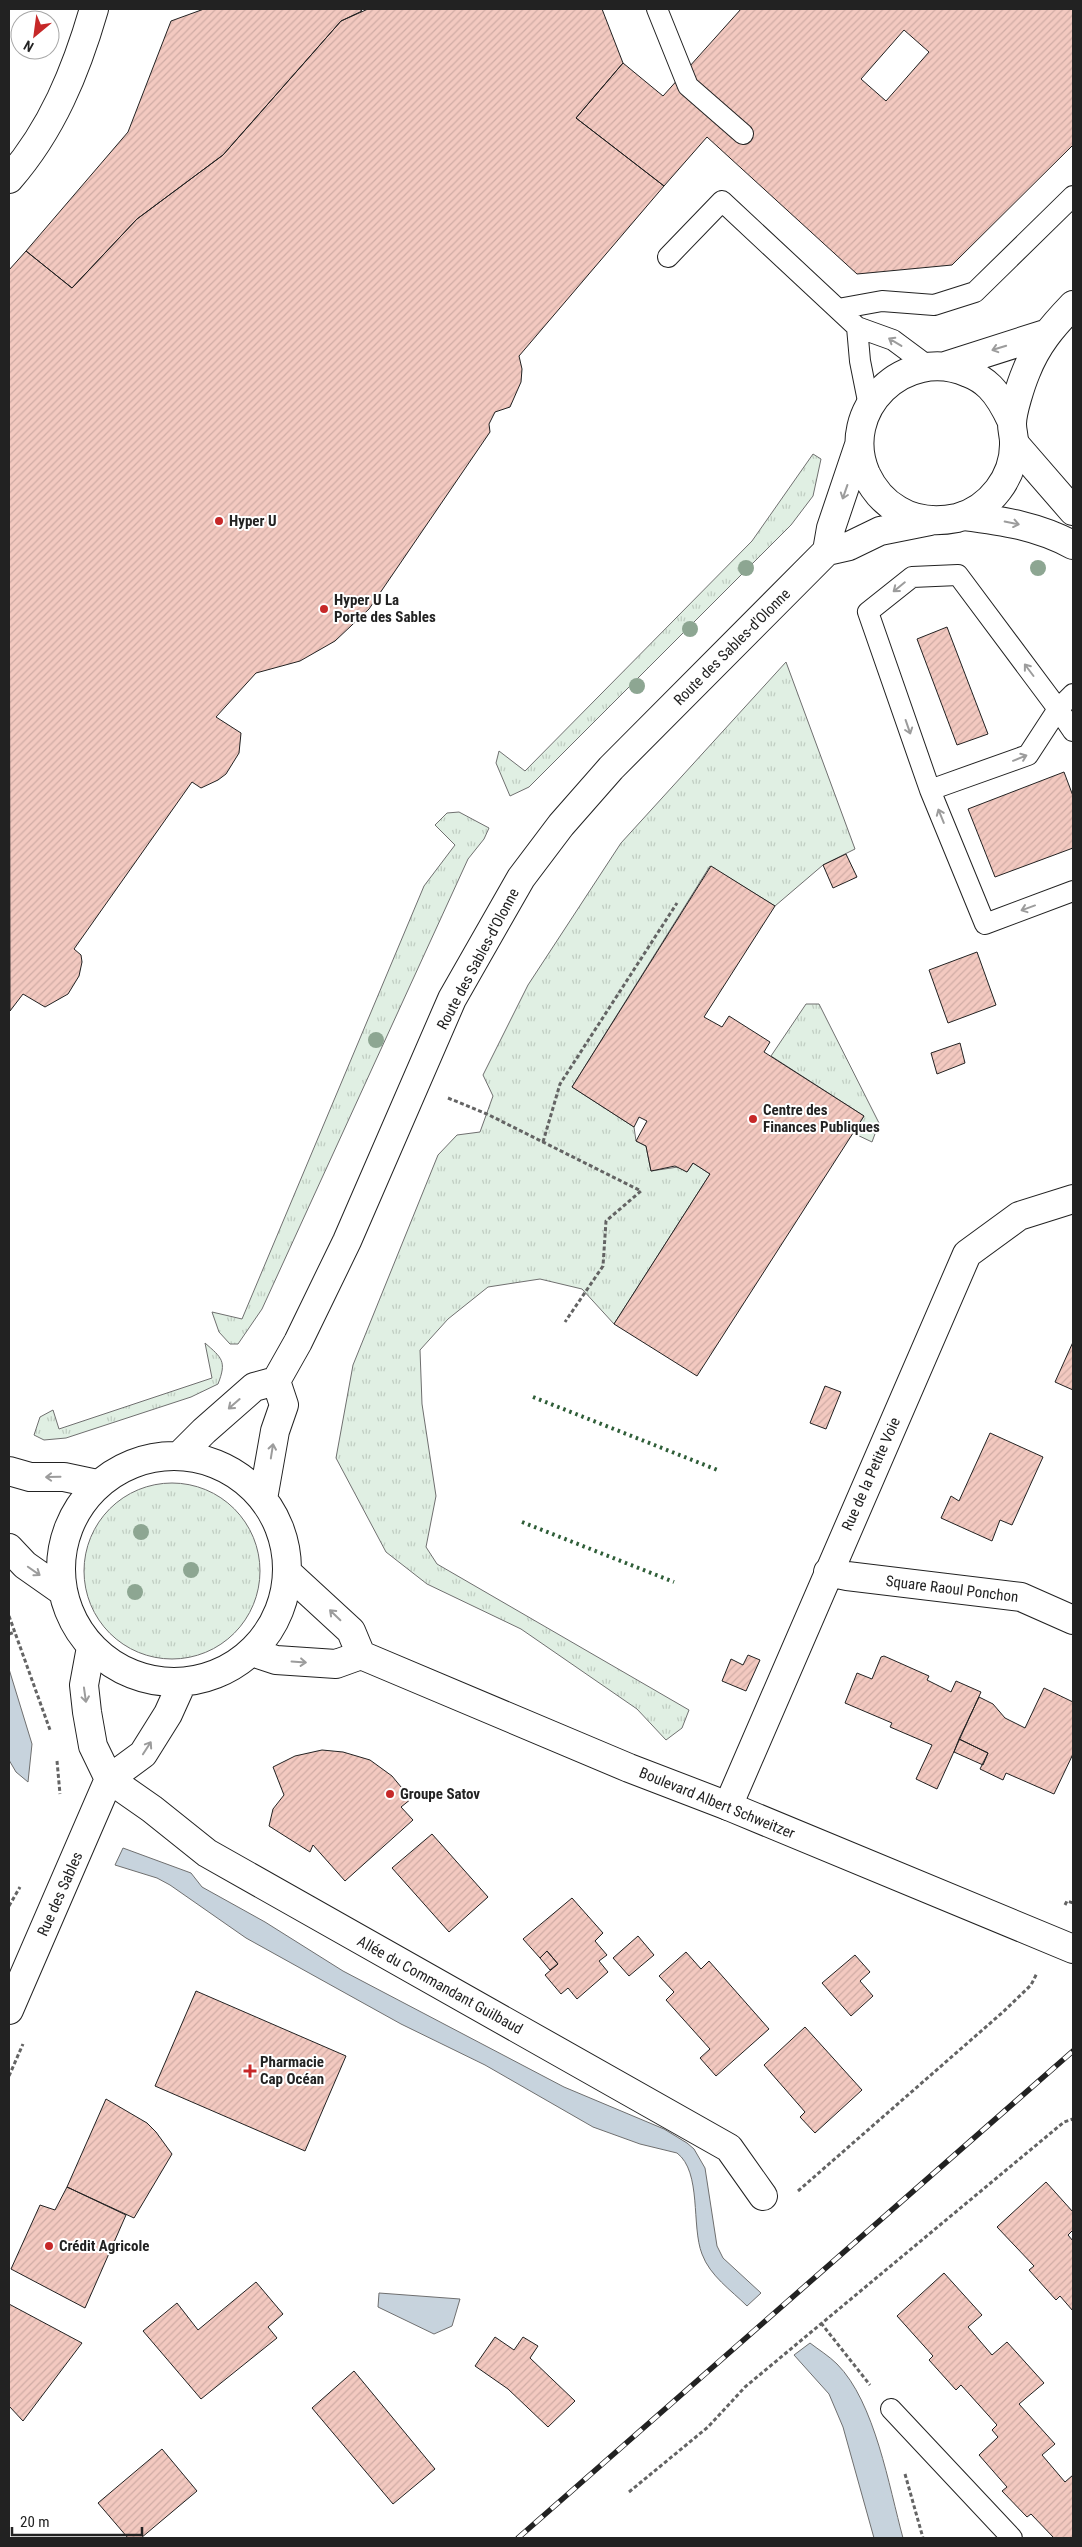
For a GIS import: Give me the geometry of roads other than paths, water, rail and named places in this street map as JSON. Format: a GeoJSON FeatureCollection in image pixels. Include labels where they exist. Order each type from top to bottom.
{"type":"FeatureCollection","features":[{"type":"Feature","properties":{"kind":"main road"},"geometry":{"type":"LineString","coordinates":[[9,179],[51,119],[67,87],[94,9]]}},
{"type":"Feature","properties":{"kind":"main road"},"geometry":{"type":"LineString","coordinates":[[964,516],[992,498],[1003,484],[1012,464],[1013,433],[1025,373],[1046,334],[1073,305]]}},
{"type":"Feature","properties":{"kind":"main road"},"geometry":{"type":"LineString","coordinates":[[1046,334],[936,366],[912,370],[897,377],[881,389],[869,406],[862,425],[859,445],[831,528],[827,551],[849,546],[880,531],[930,520],[964,516],[1014,522],[1055,536],[1073,545]]}},
{"type":"Feature","properties":{"kind":"main road"},"geometry":{"type":"LineString","coordinates":[[936,366],[961,370],[989,386],[1003,402],[1013,433],[1073,511]]}},
{"type":"Feature","properties":{"kind":"main road"},"geometry":{"type":"LineString","coordinates":[[859,445],[863,466],[871,484],[885,500],[898,510],[914,517],[930,520]]}},
{"type":"Feature","properties":{"kind":"main road","name":"Route des Sables-d'Olonne"},"geometry":{"type":"LineString","coordinates":[[276,1381],[298,1342],[347,1241],[452,999],[490,930],[522,878],[560,825],[611,768],[827,551]]}},
{"type":"Feature","properties":{"kind":"main road","name":"Rue de la Petite Voie"},"geometry":{"type":"LineString","coordinates":[[728,1806],[967,1254],[1019,1216],[1073,1199]]}},
{"type":"Feature","properties":{"kind":"main road"},"geometry":{"type":"LineString","coordinates":[[180,1455],[254,1387],[276,1381],[284,1405],[275,1431],[264,1499]]}},
{"type":"Feature","properties":{"kind":"main road"},"geometry":{"type":"LineString","coordinates":[[180,1455],[211,1462],[233,1473],[264,1499],[277,1521],[286,1547],[288,1573],[283,1602],[271,1630],[252,1652],[231,1668],[182,1683],[148,1680],[117,1668],[91,1647],[72,1621],[62,1591],[60,1562],[66,1533],[78,1506],[97,1484],[122,1467],[150,1458],[180,1455]]}},
{"type":"Feature","properties":{"kind":"main road"},"geometry":{"type":"LineString","coordinates":[[9,1471],[30,1478],[64,1477],[97,1484]]}},
{"type":"Feature","properties":{"kind":"main road"},"geometry":{"type":"LineString","coordinates":[[9,1548],[25,1565],[62,1591]]}},
{"type":"Feature","properties":{"kind":"main road","name":"Square Raoul Ponchon"},"geometry":{"type":"LineString","coordinates":[[828,1572],[846,1576],[1021,1597],[1073,1620]]}},
{"type":"Feature","properties":{"kind":"main road"},"geometry":{"type":"LineString","coordinates":[[252,1652],[276,1660],[336,1664],[361,1655],[351,1631],[288,1573]]}},
{"type":"Feature","properties":{"kind":"main road"},"geometry":{"type":"LineString","coordinates":[[91,1647],[84,1685],[86,1703],[93,1746],[110,1779],[144,1754],[168,1714],[182,1683]]}},
{"type":"Feature","properties":{"kind":"main road","name":"Boulevard Albert Schweitzer"},"geometry":{"type":"LineString","coordinates":[[361,1655],[629,1768],[728,1806],[1064,1945]]}},
{"type":"Feature","properties":{"kind":"main road","name":"Rue des Sables"},"geometry":{"type":"LineString","coordinates":[[9,2010],[110,1779]]}},
{"type":"Feature","properties":{"kind":"main road","name":"Allée du Commandant Guilbaud"},"geometry":{"type":"LineString","coordinates":[[110,1779],[152,1809],[206,1853],[729,2148],[763,2196]]}},
{"type":"Feature","properties":{"kind":"lane"},"geometry":{"type":"LineString","coordinates":[[656,9],[688,86],[743,134]]}},
{"type":"Feature","properties":{"kind":"lane"},"geometry":{"type":"LineString","coordinates":[[838,309],[882,301],[934,305],[976,292],[1073,196]]}},
{"type":"Feature","properties":{"kind":"lane"},"geometry":{"type":"LineString","coordinates":[[668,257],[722,201],[857,327],[893,340],[936,366]]}},
{"type":"Feature","properties":{"kind":"lane"},"geometry":{"type":"LineString","coordinates":[[857,327],[860,361],[869,406]]}},
{"type":"Feature","properties":{"kind":"lane"},"geometry":{"type":"LineString","coordinates":[[1073,732],[958,575],[912,577],[868,612],[930,790],[985,924],[1073,891]]}},
{"type":"Feature","properties":{"kind":"lane"},"geometry":{"type":"LineString","coordinates":[[930,790],[1028,755],[1058,709],[1073,694]]}},
{"type":"Feature","properties":{"kind":"lane"},"geometry":{"type":"LineString","coordinates":[[891,2408],[1012,2538]]}},
{"type":"Feature","properties":{"kind":"railway"},"geometry":{"type":"LineString","coordinates":[[518,2538],[1073,2051]]}},
{"type":"Feature","properties":{"kind":"place","name":"Hyper U"},"geometry":{"type":"Point","coordinates":[219,521]}},
{"type":"Feature","properties":{"kind":"place","name":"Hyper U La Porte des Sables"},"geometry":{"type":"Point","coordinates":[324,609]}},
{"type":"Feature","properties":{"kind":"place","name":"Centre des Finances Publiques"},"geometry":{"type":"Point","coordinates":[753,1119]}},
{"type":"Feature","properties":{"kind":"place","name":"Groupe Satov"},"geometry":{"type":"Point","coordinates":[390,1794]}},
{"type":"Feature","properties":{"kind":"place","name":"Pharmacie Cap Océan"},"geometry":{"type":"Point","coordinates":[250,2071]}},
{"type":"Feature","properties":{"kind":"place","name":"Crédit Agricole"},"geometry":{"type":"Point","coordinates":[49,2246]}}]}
